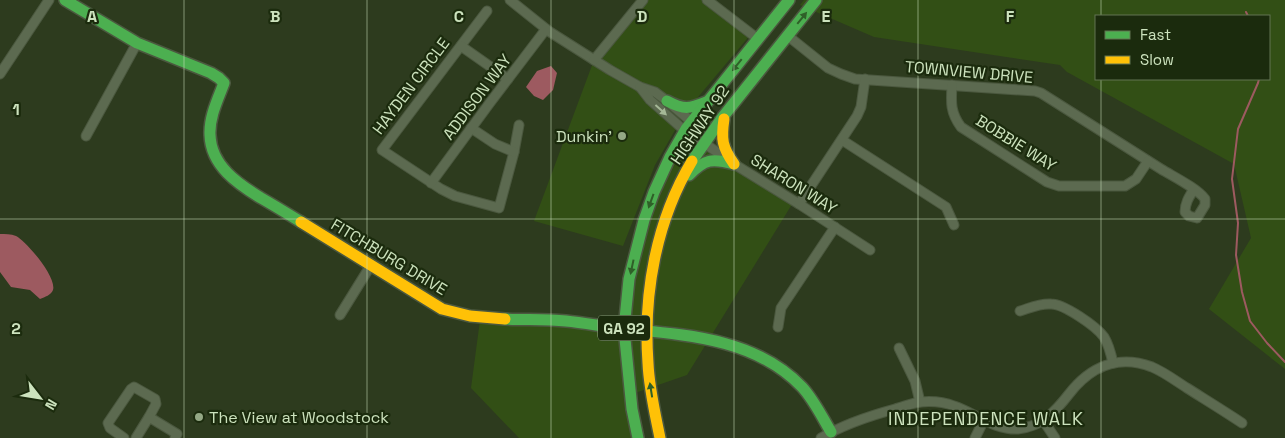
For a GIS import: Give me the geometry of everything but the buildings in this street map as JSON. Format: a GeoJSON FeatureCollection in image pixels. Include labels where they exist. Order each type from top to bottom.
{"type":"FeatureCollection","features":[{"type":"Feature","properties":{"kind":"main road"},"geometry":{"type":"LineString","coordinates":[[65,0],[137,43]]}},
{"type":"Feature","properties":{"kind":"main road","name":"HIGHWAY 92"},"geometry":{"type":"LineString","coordinates":[[638,438],[632,409],[624,329],[629,280],[644,220],[670,157],[688,127],[789,0]]}},
{"type":"Feature","properties":{"kind":"main road","name":"HIGHWAY 92"},"geometry":{"type":"LineString","coordinates":[[660,438],[648,372],[647,330],[652,275],[664,227],[689,166],[704,143],[816,0]]}},
{"type":"Feature","properties":{"kind":"main road","name":"FITCHBURG DRIVE"},"geometry":{"type":"LineString","coordinates":[[137,43],[211,73],[224,83],[209,130],[211,145],[216,159],[235,181],[438,306],[454,313],[474,317],[584,323],[721,341],[737,346],[767,359],[802,387],[814,402],[831,432]]}},
{"type":"Feature","properties":{"kind":"main road"},"geometry":{"type":"LineString","coordinates":[[667,101],[688,109],[708,101]]}},
{"type":"Feature","properties":{"kind":"main road"},"geometry":{"type":"LineString","coordinates":[[725,115],[720,137],[723,149],[734,164]]}},
{"type":"Feature","properties":{"kind":"main road"},"geometry":{"type":"LineString","coordinates":[[682,182],[698,165],[710,160],[734,164]]}},
{"type":"Feature","properties":{"kind":"street"},"geometry":{"type":"LineString","coordinates":[[0,74],[49,0]]}},
{"type":"Feature","properties":{"kind":"street"},"geometry":{"type":"LineString","coordinates":[[510,0],[546,29],[594,60],[640,87],[655,92],[667,101],[704,143]]}},
{"type":"Feature","properties":{"kind":"street"},"geometry":{"type":"LineString","coordinates":[[594,60],[642,0]]}},
{"type":"Feature","properties":{"kind":"street"},"geometry":{"type":"LineString","coordinates":[[707,0],[758,39]]}},
{"type":"Feature","properties":{"kind":"street","name":"HAYDEN CIRCLE"},"geometry":{"type":"LineString","coordinates":[[487,11],[382,150],[455,196],[499,208],[519,125]]}},
{"type":"Feature","properties":{"kind":"street","name":"ADDISON WAY"},"geometry":{"type":"LineString","coordinates":[[432,183],[546,29]]}},
{"type":"Feature","properties":{"kind":"street","name":"TOWNVIEW DRIVE"},"geometry":{"type":"LineString","coordinates":[[788,36],[828,68],[855,79],[1041,93],[1194,190]]}},
{"type":"Feature","properties":{"kind":"street"},"geometry":{"type":"LineString","coordinates":[[86,136],[137,43]]}},
{"type":"Feature","properties":{"kind":"street"},"geometry":{"type":"LineString","coordinates":[[461,46],[508,79]]}},
{"type":"Feature","properties":{"kind":"street"},"geometry":{"type":"LineString","coordinates":[[800,204],[862,107],[865,79]]}},
{"type":"Feature","properties":{"kind":"street","name":"BOBBIE WAY"},"geometry":{"type":"LineString","coordinates":[[952,85],[951,107],[955,120],[961,127],[1047,182],[1059,186],[1125,186],[1136,179],[1148,161]]}},
{"type":"Feature","properties":{"kind":"street"},"geometry":{"type":"LineString","coordinates":[[640,87],[650,100],[688,127]]}},
{"type":"Feature","properties":{"kind":"street"},"geometry":{"type":"LineString","coordinates":[[471,128],[496,144],[514,152]]}},
{"type":"Feature","properties":{"kind":"street"},"geometry":{"type":"LineString","coordinates":[[842,140],[946,207],[954,225]]}},
{"type":"Feature","properties":{"kind":"street","name":"SHARON WAY"},"geometry":{"type":"LineString","coordinates":[[704,143],[870,250]]}},
{"type":"Feature","properties":{"kind":"street"},"geometry":{"type":"LineString","coordinates":[[778,327],[781,308],[835,227]]}},
{"type":"Feature","properties":{"kind":"street"},"geometry":{"type":"LineString","coordinates":[[340,315],[371,265]]}},
{"type":"Feature","properties":{"kind":"street"},"geometry":{"type":"LineString","coordinates":[[1020,311],[1049,303],[1064,307],[1092,325],[1103,336],[1114,363]]}},
{"type":"Feature","properties":{"kind":"street"},"geometry":{"type":"LineString","coordinates":[[898,348],[915,380],[920,402]]}},
{"type":"Feature","properties":{"kind":"street"},"geometry":{"type":"LineString","coordinates":[[821,438],[852,422],[920,402],[954,405],[997,426],[1015,429],[1029,427],[1052,414],[1076,385],[1101,366],[1132,362],[1153,367],[1242,423]]}},
{"type":"Feature","properties":{"kind":"street"},"geometry":{"type":"LineString","coordinates":[[124,438],[110,428],[108,424],[134,387],[155,399],[156,404],[136,438]]}},
{"type":"Feature","properties":{"kind":"street"},"geometry":{"type":"LineString","coordinates":[[149,417],[177,434],[175,438]]}},
{"type":"Feature","properties":{"kind":"street"},"geometry":{"type":"LineString","coordinates":[[975,438],[984,420]]}},
{"type":"Feature","properties":{"kind":"street"},"geometry":{"type":"LineString","coordinates":[[1043,420],[1054,438]]}},
{"type":"Feature","properties":{"kind":"shaded area"},"geometry":{"type":"Polygon","coordinates":[[[643,0],[707,0],[751,34],[688,109],[678,125],[655,165],[623,246],[534,221],[594,60],[643,0]]]}},
{"type":"Feature","properties":{"kind":"shaded area"},"geometry":{"type":"Polygon","coordinates":[[[804,0],[1285,0],[1285,369],[1209,309],[1251,238],[1234,164],[1067,72],[1060,65],[874,37],[800,5],[804,0]]]}},
{"type":"Feature","properties":{"kind":"shaded area"},"geometry":{"type":"Polygon","coordinates":[[[551,66],[557,73],[553,90],[543,100],[534,96],[526,87],[537,71],[551,66]]]}},
{"type":"Feature","properties":{"kind":"shaded area"},"geometry":{"type":"Polygon","coordinates":[[[679,134],[794,201],[687,375],[635,393],[641,438],[519,438],[471,388],[480,320],[623,331],[638,220],[679,134]]]}},
{"type":"Feature","properties":{"kind":"shaded area"},"geometry":{"type":"Polygon","coordinates":[[[0,234],[16,236],[33,252],[46,269],[53,284],[53,290],[49,295],[40,299],[30,290],[11,287],[0,272],[0,234]]]}},
{"type":"Feature","properties":{"kind":"waterway"},"geometry":{"type":"LineString","coordinates":[[1259,80],[1238,129],[1232,179],[1238,223],[1236,255],[1242,292],[1250,321],[1285,362]]}},
{"type":"Feature","properties":{"kind":"traffic: fast"},"geometry":{"type":"LineString","coordinates":[[65,0],[137,43],[219,78],[224,83],[214,108],[210,128],[215,156],[227,173],[243,187],[301,222]]}},
{"type":"Feature","properties":{"kind":"traffic: fast"},"geometry":{"type":"LineString","coordinates":[[638,438],[632,409],[624,329],[629,279],[644,220],[670,157],[686,129],[789,0]]}},
{"type":"Feature","properties":{"kind":"traffic: fast"},"geometry":{"type":"LineString","coordinates":[[692,161],[722,118],[816,0]]}},
{"type":"Feature","properties":{"kind":"traffic: fast"},"geometry":{"type":"LineString","coordinates":[[667,101],[686,108],[706,102]]}},
{"type":"Feature","properties":{"kind":"traffic: fast"},"geometry":{"type":"LineString","coordinates":[[689,175],[709,161],[734,164]]}},
{"type":"Feature","properties":{"kind":"traffic: fast"},"geometry":{"type":"LineString","coordinates":[[505,319],[566,321],[674,334],[697,337],[743,349],[784,371],[802,387],[831,432]]}},
{"type":"Feature","properties":{"kind":"traffic: slow"},"geometry":{"type":"LineString","coordinates":[[724,119],[723,143],[734,164]]}},
{"type":"Feature","properties":{"kind":"traffic: slow"},"geometry":{"type":"LineString","coordinates":[[660,438],[648,363],[647,337],[650,285],[661,233],[669,208],[692,161]]}},
{"type":"Feature","properties":{"kind":"traffic: slow"},"geometry":{"type":"LineString","coordinates":[[301,222],[442,309],[470,316],[505,319]]}},
{"type":"Feature","properties":{"kind":"place","name":"Dunkin'"},"geometry":{"type":"Point","coordinates":[622,136]}},
{"type":"Feature","properties":{"kind":"place","name":"The View at Woodstock"},"geometry":{"type":"Point","coordinates":[199,417]}},
{"type":"Feature","properties":{"kind":"district","name":"INDEPENDENCE WALK"},"geometry":{"type":"Point","coordinates":[986,418]}}]}
